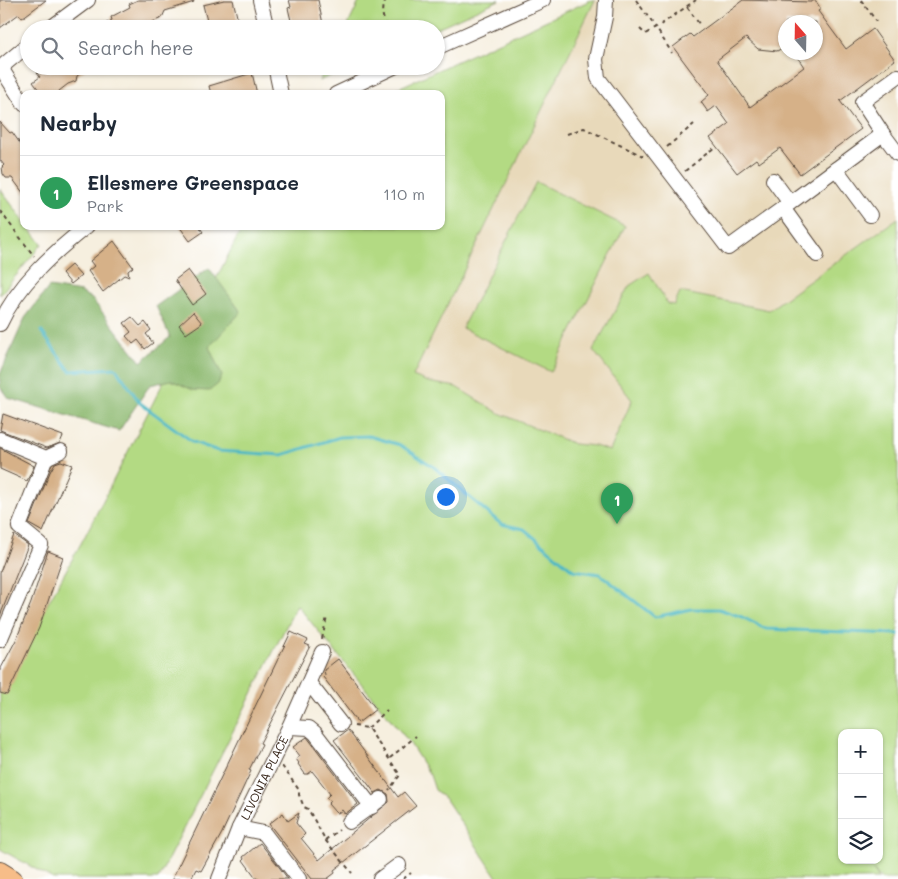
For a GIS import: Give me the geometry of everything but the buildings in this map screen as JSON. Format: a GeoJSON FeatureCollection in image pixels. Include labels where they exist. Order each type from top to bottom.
{"type":"FeatureCollection","features":[{"type":"Feature","properties":{"kind":"main road"},"geometry":{"type":"LineString","coordinates":[[0,871],[13,879]]}},
{"type":"Feature","properties":{"kind":"street"},"geometry":{"type":"LineString","coordinates":[[61,20],[88,0]]}},
{"type":"Feature","properties":{"kind":"street"},"geometry":{"type":"LineString","coordinates":[[260,0],[265,20]]}},
{"type":"Feature","properties":{"kind":"street"},"geometry":{"type":"LineString","coordinates":[[445,44],[543,0]]}},
{"type":"Feature","properties":{"kind":"street"},"geometry":{"type":"LineString","coordinates":[[606,0],[605,17],[596,59],[598,78],[728,248],[883,134]]}},
{"type":"Feature","properties":{"kind":"street"},"geometry":{"type":"LineString","coordinates":[[20,52],[6,64],[3,71],[5,78],[20,99]]}},
{"type":"Feature","properties":{"kind":"street"},"geometry":{"type":"LineString","coordinates":[[277,75],[281,90]]}},
{"type":"Feature","properties":{"kind":"street"},"geometry":{"type":"LineString","coordinates":[[345,90],[377,75]]}},
{"type":"Feature","properties":{"kind":"street"},"geometry":{"type":"LineString","coordinates":[[898,76],[862,102],[898,154]]}},
{"type":"Feature","properties":{"kind":"street"},"geometry":{"type":"LineString","coordinates":[[836,169],[870,215]]}},
{"type":"Feature","properties":{"kind":"street"},"geometry":{"type":"LineString","coordinates":[[773,180],[786,205],[818,255]]}},
{"type":"Feature","properties":{"kind":"street"},"geometry":{"type":"LineString","coordinates":[[0,324],[30,277],[82,230]]}},
{"type":"Feature","properties":{"kind":"street"},"geometry":{"type":"LineString","coordinates":[[0,439],[46,458],[61,452]]}},
{"type":"Feature","properties":{"kind":"street"},"geometry":{"type":"LineString","coordinates":[[0,640],[6,611],[41,545],[19,528],[46,458]]}},
{"type":"Feature","properties":{"kind":"street","name":"LIVONIA PLACE"},"geometry":{"type":"LineString","coordinates":[[221,878],[239,828],[289,727],[322,652]]}},
{"type":"Feature","properties":{"kind":"street"},"geometry":{"type":"LineString","coordinates":[[309,682],[341,724]]}},
{"type":"Feature","properties":{"kind":"street","name":"LIVONIA PLACE"},"geometry":{"type":"LineString","coordinates":[[289,727],[309,728],[315,733],[377,803]]}},
{"type":"Feature","properties":{"kind":"street"},"geometry":{"type":"LineString","coordinates":[[349,822],[377,803]]}},
{"type":"Feature","properties":{"kind":"street","name":"LIVONIA PLACE"},"geometry":{"type":"LineString","coordinates":[[239,828],[264,833],[299,879]]}},
{"type":"Feature","properties":{"kind":"street"},"geometry":{"type":"LineString","coordinates":[[380,879],[405,869]]}},
{"type":"Feature","properties":{"kind":"path"},"geometry":{"type":"LineString","coordinates":[[383,20],[382,7],[386,0]]}},
{"type":"Feature","properties":{"kind":"path"},"geometry":{"type":"LineString","coordinates":[[636,0],[672,53]]}},
{"type":"Feature","properties":{"kind":"path"},"geometry":{"type":"LineString","coordinates":[[640,29],[645,34],[696,0]]}},
{"type":"Feature","properties":{"kind":"path"},"geometry":{"type":"LineString","coordinates":[[861,0],[876,21]]}},
{"type":"Feature","properties":{"kind":"path"},"geometry":{"type":"LineString","coordinates":[[687,6],[700,25]]}},
{"type":"Feature","properties":{"kind":"path"},"geometry":{"type":"LineString","coordinates":[[675,179],[715,147]]}},
{"type":"Feature","properties":{"kind":"path"},"geometry":{"type":"LineString","coordinates":[[0,211],[42,266]]}},
{"type":"Feature","properties":{"kind":"path"},"geometry":{"type":"LineString","coordinates":[[322,652],[321,645],[326,617]]}},
{"type":"Feature","properties":{"kind":"path"},"geometry":{"type":"LineString","coordinates":[[368,728],[387,710]]}},
{"type":"Feature","properties":{"kind":"path"},"geometry":{"type":"LineString","coordinates":[[341,724],[368,728],[400,775],[394,786],[377,803]]}},
{"type":"Feature","properties":{"kind":"path"},"geometry":{"type":"LineString","coordinates":[[390,758],[416,736]]}},
{"type":"Feature","properties":{"kind":"path"},"geometry":{"type":"LineString","coordinates":[[274,754],[299,790],[304,806],[308,809],[325,840],[352,873]]}},
{"type":"Feature","properties":{"kind":"path"},"geometry":{"type":"LineString","coordinates":[[325,840],[349,822]]}},
{"type":"Feature","properties":{"kind":"path"},"geometry":{"type":"LineString","coordinates":[[403,879],[405,869]]}},
{"type":"Feature","properties":{"kind":"shaded area"},"geometry":{"type":"Polygon","coordinates":[[[595,0],[898,0],[898,218],[769,310],[680,292],[607,458],[413,376],[595,0]]]}},
{"type":"Feature","properties":{"kind":"green space"},"geometry":{"type":"Polygon","coordinates":[[[360,0],[499,0],[445,24],[445,20],[350,20],[360,0]]]}},
{"type":"Feature","properties":{"kind":"green space"},"geometry":{"type":"Polygon","coordinates":[[[591,0],[595,0],[413,376],[428,382],[456,387],[499,413],[574,444],[595,446],[610,451],[632,400],[593,350],[629,286],[649,273],[668,304],[674,305],[680,292],[769,310],[898,218],[898,879],[882,879],[873,870],[879,879],[498,879],[447,801],[435,790],[430,775],[409,742],[297,605],[158,879],[53,879],[0,849],[0,690],[85,536],[241,230],[445,230],[445,90],[394,90],[427,75],[445,75],[445,67],[591,0]]]}},
{"type":"Feature","properties":{"kind":"green space"},"geometry":{"type":"Polygon","coordinates":[[[322,75],[332,75],[319,81],[322,75]]]}},
{"type":"Feature","properties":{"kind":"green space"},"geometry":{"type":"Polygon","coordinates":[[[536,182],[625,226],[551,372],[462,328],[536,182]]]}},
{"type":"Feature","properties":{"kind":"green space"},"geometry":{"type":"Polygon","coordinates":[[[0,189],[20,216],[20,230],[31,230],[42,244],[0,295],[0,189]]]}},
{"type":"Feature","properties":{"kind":"green space"},"geometry":{"type":"Polygon","coordinates":[[[209,268],[241,312],[209,347],[222,376],[218,384],[209,391],[193,390],[171,380],[150,385],[119,431],[8,398],[0,387],[0,374],[25,318],[49,287],[81,292],[92,299],[141,362],[170,337],[156,306],[209,268]]]}},
{"type":"Feature","properties":{"kind":"waterway"},"geometry":{"type":"LineString","coordinates":[[41,331],[70,371],[116,368],[140,403],[193,442],[218,451],[282,455],[340,437],[369,436],[400,445],[434,467],[501,524],[524,529],[573,570],[600,574],[655,617],[691,609],[719,609],[742,617],[766,629],[898,634]]}},
{"type":"Feature","properties":{"kind":"place","name":"Ellesmere Greenspace"},"geometry":{"type":"Point","coordinates":[617,524]}}]}
